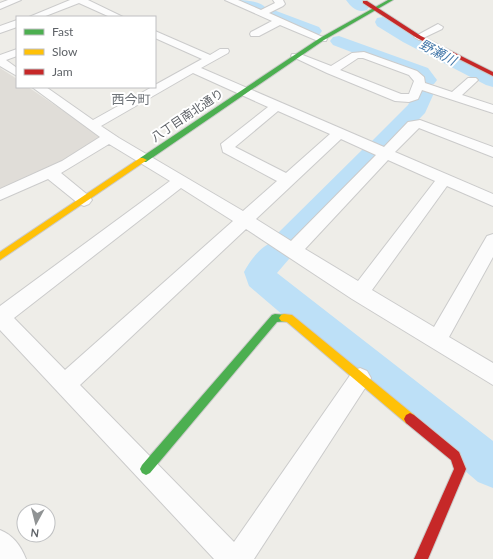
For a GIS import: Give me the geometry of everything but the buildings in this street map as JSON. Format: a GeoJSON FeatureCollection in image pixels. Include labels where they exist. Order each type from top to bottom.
{"type":"FeatureCollection","features":[{"type":"Feature","properties":{"kind":"street"},"geometry":{"type":"LineString","coordinates":[[0,6],[16,0]]}},
{"type":"Feature","properties":{"kind":"street"},"geometry":{"type":"LineString","coordinates":[[37,16],[79,0],[110,16]]}},
{"type":"Feature","properties":{"kind":"street"},"geometry":{"type":"LineString","coordinates":[[230,0],[322,39]]}},
{"type":"Feature","properties":{"kind":"street"},"geometry":{"type":"LineString","coordinates":[[261,13],[280,4],[278,0]]}},
{"type":"Feature","properties":{"kind":"street"},"geometry":{"type":"LineString","coordinates":[[363,0],[418,37],[493,74]]}},
{"type":"Feature","properties":{"kind":"street","name":"八丁目南北通り"},"geometry":{"type":"LineString","coordinates":[[0,257],[296,56],[322,39],[376,10],[391,0]]}},
{"type":"Feature","properties":{"kind":"street"},"geometry":{"type":"LineString","coordinates":[[255,34],[279,21]]}},
{"type":"Feature","properties":{"kind":"street"},"geometry":{"type":"LineString","coordinates":[[0,30],[16,23]]}},
{"type":"Feature","properties":{"kind":"street"},"geometry":{"type":"LineString","coordinates":[[418,37],[438,27]]}},
{"type":"Feature","properties":{"kind":"street"},"geometry":{"type":"LineString","coordinates":[[156,34],[210,59]]}},
{"type":"Feature","properties":{"kind":"street"},"geometry":{"type":"LineString","coordinates":[[93,125],[224,51]]}},
{"type":"Feature","properties":{"kind":"street"},"geometry":{"type":"LineString","coordinates":[[16,52],[0,60],[16,72]]}},
{"type":"Feature","properties":{"kind":"street"},"geometry":{"type":"LineString","coordinates":[[296,56],[331,71],[399,98],[409,98],[414,96],[420,81],[413,73],[364,55],[356,55],[331,71]]}},
{"type":"Feature","properties":{"kind":"street"},"geometry":{"type":"LineString","coordinates":[[192,69],[493,200]]}},
{"type":"Feature","properties":{"kind":"street"},"geometry":{"type":"LineString","coordinates":[[156,79],[166,84]]}},
{"type":"Feature","properties":{"kind":"street"},"geometry":{"type":"LineString","coordinates":[[455,95],[472,80]]}},
{"type":"Feature","properties":{"kind":"street"},"geometry":{"type":"LineString","coordinates":[[419,85],[455,95],[493,109]]}},
{"type":"Feature","properties":{"kind":"street"},"geometry":{"type":"LineString","coordinates":[[39,88],[144,159],[493,375]]}},
{"type":"Feature","properties":{"kind":"street"},"geometry":{"type":"LineString","coordinates":[[278,106],[228,144],[228,149],[287,180]]}},
{"type":"Feature","properties":{"kind":"street"},"geometry":{"type":"LineString","coordinates":[[292,251],[412,126],[420,124],[493,152]]}},
{"type":"Feature","properties":{"kind":"street"},"geometry":{"type":"LineString","coordinates":[[65,385],[339,133]]}},
{"type":"Feature","properties":{"kind":"street"},"geometry":{"type":"LineString","coordinates":[[0,195],[77,159],[110,137]]}},
{"type":"Feature","properties":{"kind":"street"},"geometry":{"type":"LineString","coordinates":[[50,172],[84,200]]}},
{"type":"Feature","properties":{"kind":"street"},"geometry":{"type":"LineString","coordinates":[[359,293],[444,179]]}},
{"type":"Feature","properties":{"kind":"street"},"geometry":{"type":"LineString","coordinates":[[180,181],[0,317],[232,559]]}},
{"type":"Feature","properties":{"kind":"street"},"geometry":{"type":"LineString","coordinates":[[437,340],[493,241]]}},
{"type":"Feature","properties":{"kind":"street"},"geometry":{"type":"LineString","coordinates":[[146,469],[275,318],[289,318],[455,456],[460,469],[421,559]]}},
{"type":"Feature","properties":{"kind":"street"},"geometry":{"type":"LineString","coordinates":[[238,559],[360,378]]}},
{"type":"Feature","properties":{"kind":"street"},"geometry":{"type":"LineString","coordinates":[[0,543],[12,559]]}},
{"type":"Feature","properties":{"kind":"shaded area"},"geometry":{"type":"Polygon","coordinates":[[[0,68],[16,78],[16,88],[29,88],[102,137],[65,162],[0,189],[0,68]]]}},
{"type":"Feature","properties":{"kind":"waterway"},"geometry":{"type":"LineString","coordinates":[[238,0],[258,8]]}},
{"type":"Feature","properties":{"kind":"waterway","name":"野瀬川"},"geometry":{"type":"LineString","coordinates":[[354,0],[361,7]]}},
{"type":"Feature","properties":{"kind":"waterway"},"geometry":{"type":"LineString","coordinates":[[271,14],[313,31]]}},
{"type":"Feature","properties":{"kind":"waterway","name":"野瀬川"},"geometry":{"type":"LineString","coordinates":[[383,22],[409,38],[493,81]]}},
{"type":"Feature","properties":{"kind":"waterway"},"geometry":{"type":"LineString","coordinates":[[339,41],[421,72],[427,80]]}},
{"type":"Feature","properties":{"kind":"waterway"},"geometry":{"type":"LineString","coordinates":[[380,146],[417,108],[424,93]]}},
{"type":"Feature","properties":{"kind":"waterway"},"geometry":{"type":"LineString","coordinates":[[289,240],[373,153]]}},
{"type":"Feature","properties":{"kind":"waterway"},"geometry":{"type":"LineString","coordinates":[[279,251],[259,272],[260,277],[493,467]]}},
{"type":"Feature","properties":{"kind":"traffic: fast"},"geometry":{"type":"LineString","coordinates":[[143,160],[322,39],[391,0]]}},
{"type":"Feature","properties":{"kind":"traffic: fast"},"geometry":{"type":"LineString","coordinates":[[146,469],[275,318],[284,318]]}},
{"type":"Feature","properties":{"kind":"traffic: slow"},"geometry":{"type":"LineString","coordinates":[[0,257],[143,160]]}},
{"type":"Feature","properties":{"kind":"traffic: slow"},"geometry":{"type":"LineString","coordinates":[[284,318],[289,318],[410,419]]}},
{"type":"Feature","properties":{"kind":"traffic: jam"},"geometry":{"type":"LineString","coordinates":[[365,2],[419,37],[493,74]]}},
{"type":"Feature","properties":{"kind":"traffic: jam"},"geometry":{"type":"LineString","coordinates":[[410,419],[455,456],[460,469],[421,559]]}},
{"type":"Feature","properties":{"kind":"district","name":"西今町"},"geometry":{"type":"Point","coordinates":[131,99]}}]}
